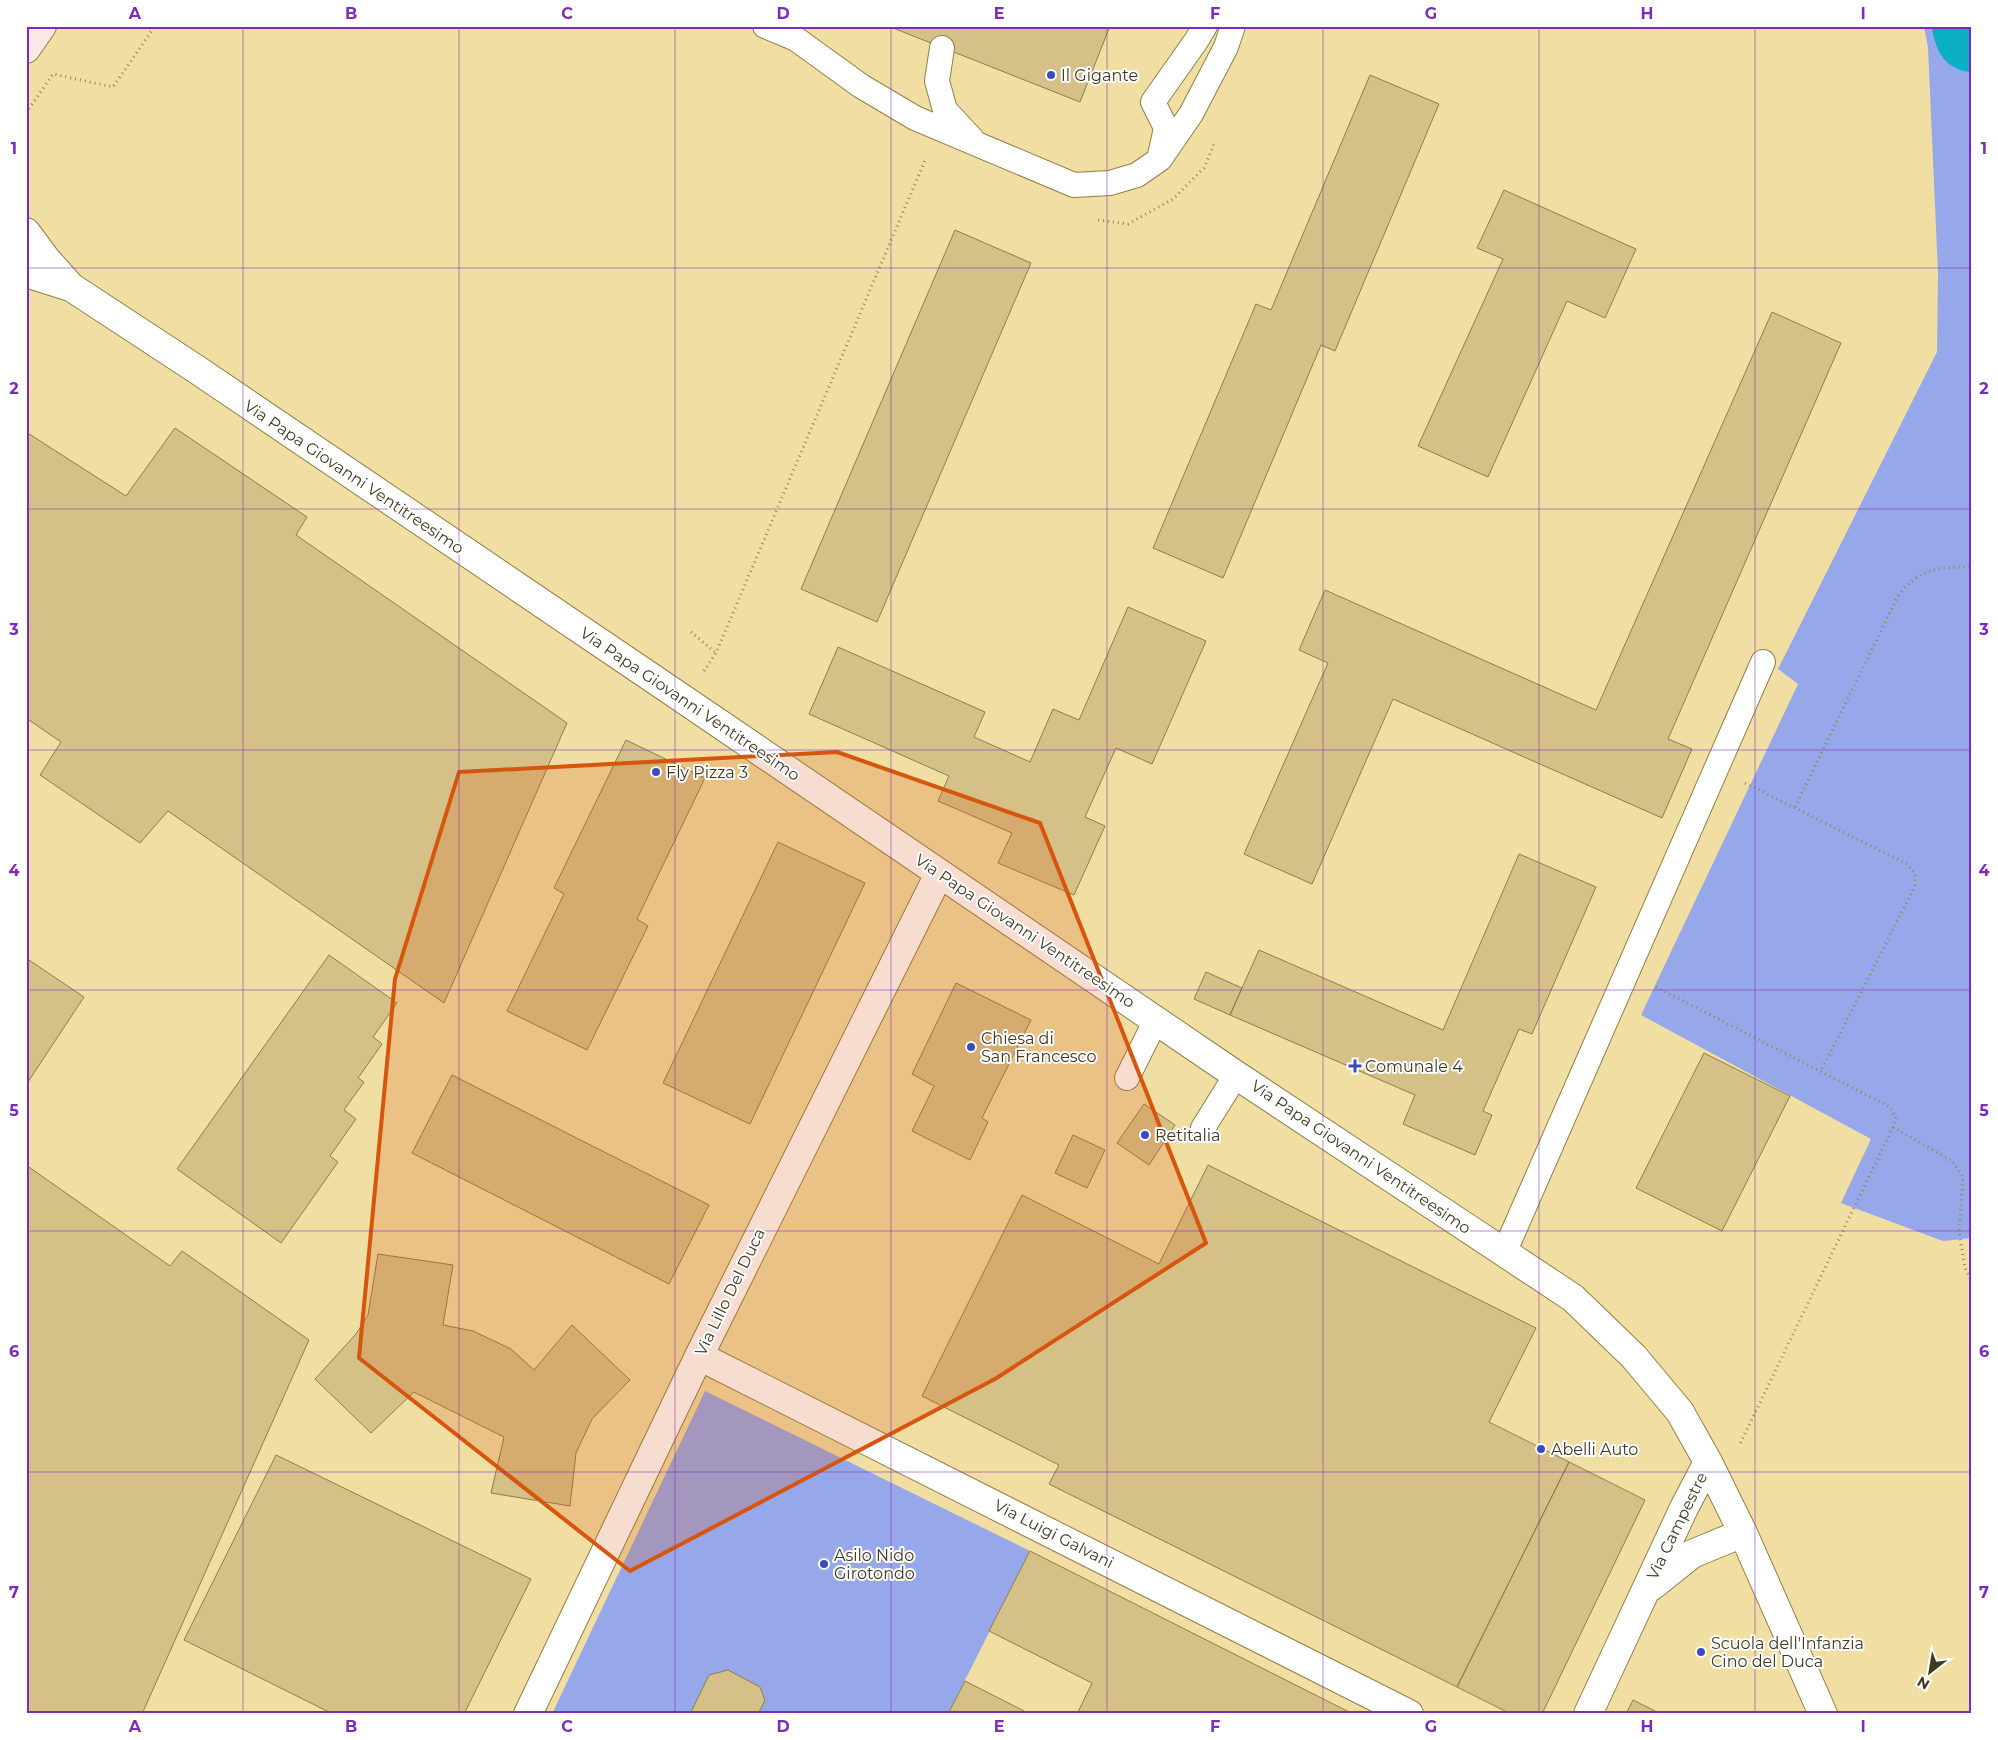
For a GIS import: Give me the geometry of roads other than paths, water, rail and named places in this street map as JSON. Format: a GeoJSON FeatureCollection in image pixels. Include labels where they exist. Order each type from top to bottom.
{"type":"FeatureCollection","features":[{"type":"Feature","properties":{"kind":"main road"},"geometry":{"type":"LineString","coordinates":[[26,49],[42,26]]}},
{"type":"Feature","properties":{"kind":"street","name":"Via Papa Giovanni Ventitreesimo"},"geometry":{"type":"LineString","coordinates":[[26,232],[46,259],[72,287],[1236,1075],[1573,1298],[1634,1357],[1680,1412],[1708,1462],[1743,1533],[1824,1714]]}},
{"type":"Feature","properties":{"kind":"street","name":"Via Papa Giovanni Ventitreesimo"},"geometry":{"type":"LineString","coordinates":[[26,274],[72,287]]}},
{"type":"Feature","properties":{"kind":"street","name":"Via Lillo Del Duca"},"geometry":{"type":"LineString","coordinates":[[528,1714],[699,1356],[939,874]]}},
{"type":"Feature","properties":{"kind":"street","name":"Via Luigi Galvani"},"geometry":{"type":"LineString","coordinates":[[699,1356],[1409,1714]]}},
{"type":"Feature","properties":{"kind":"street","name":"Via Campestre"},"geometry":{"type":"LineString","coordinates":[[1588,1714],[1684,1508],[1708,1462]]}},
{"type":"Feature","properties":{"kind":"street","name":"Via Campestre"},"geometry":{"type":"LineString","coordinates":[[1647,1590],[1692,1554],[1743,1533]]}},
{"type":"Feature","properties":{"kind":"lane"},"geometry":{"type":"LineString","coordinates":[[765,26],[796,39],[861,86],[915,118],[1074,184],[1110,183],[1128,178],[1137,175],[1160,159],[1192,114],[1226,47],[1233,26]]}},
{"type":"Feature","properties":{"kind":"lane"},"geometry":{"type":"LineString","coordinates":[[1160,159],[1166,128],[1153,102],[1196,42],[1205,26]]}},
{"type":"Feature","properties":{"kind":"lane"},"geometry":{"type":"LineString","coordinates":[[942,48],[938,81],[946,110],[976,144]]}},
{"type":"Feature","properties":{"kind":"lane"},"geometry":{"type":"LineString","coordinates":[[1504,1253],[1763,662]]}},
{"type":"Feature","properties":{"kind":"lane"},"geometry":{"type":"LineString","coordinates":[[1127,1078],[1156,1020]]}},
{"type":"Feature","properties":{"kind":"lane"},"geometry":{"type":"LineString","coordinates":[[1202,1128],[1236,1075]]}},
{"type":"Feature","properties":{"kind":"waterway"},"geometry":{"type":"LineString","coordinates":[[1969,26],[1972,35]]}},
{"type":"Feature","properties":{"kind":"place","name":"Il Gigante"},"geometry":{"type":"Point","coordinates":[1051,75]}},
{"type":"Feature","properties":{"kind":"place","name":"Fly Pizza 3"},"geometry":{"type":"Point","coordinates":[656,772]}},
{"type":"Feature","properties":{"kind":"place","name":"Chiesa di San Francesco"},"geometry":{"type":"Point","coordinates":[971,1047]}},
{"type":"Feature","properties":{"kind":"place","name":"Comunale 4"},"geometry":{"type":"Point","coordinates":[1355,1066]}},
{"type":"Feature","properties":{"kind":"place","name":"Retitalia"},"geometry":{"type":"Point","coordinates":[1145,1135]}},
{"type":"Feature","properties":{"kind":"place","name":"Abelli Auto"},"geometry":{"type":"Point","coordinates":[1541,1449]}},
{"type":"Feature","properties":{"kind":"place","name":"Asilo Nido Girotondo"},"geometry":{"type":"Point","coordinates":[824,1564]}},
{"type":"Feature","properties":{"kind":"place","name":"Scuola dell'Infanzia Cino del Duca"},"geometry":{"type":"Point","coordinates":[1701,1652]}}]}
